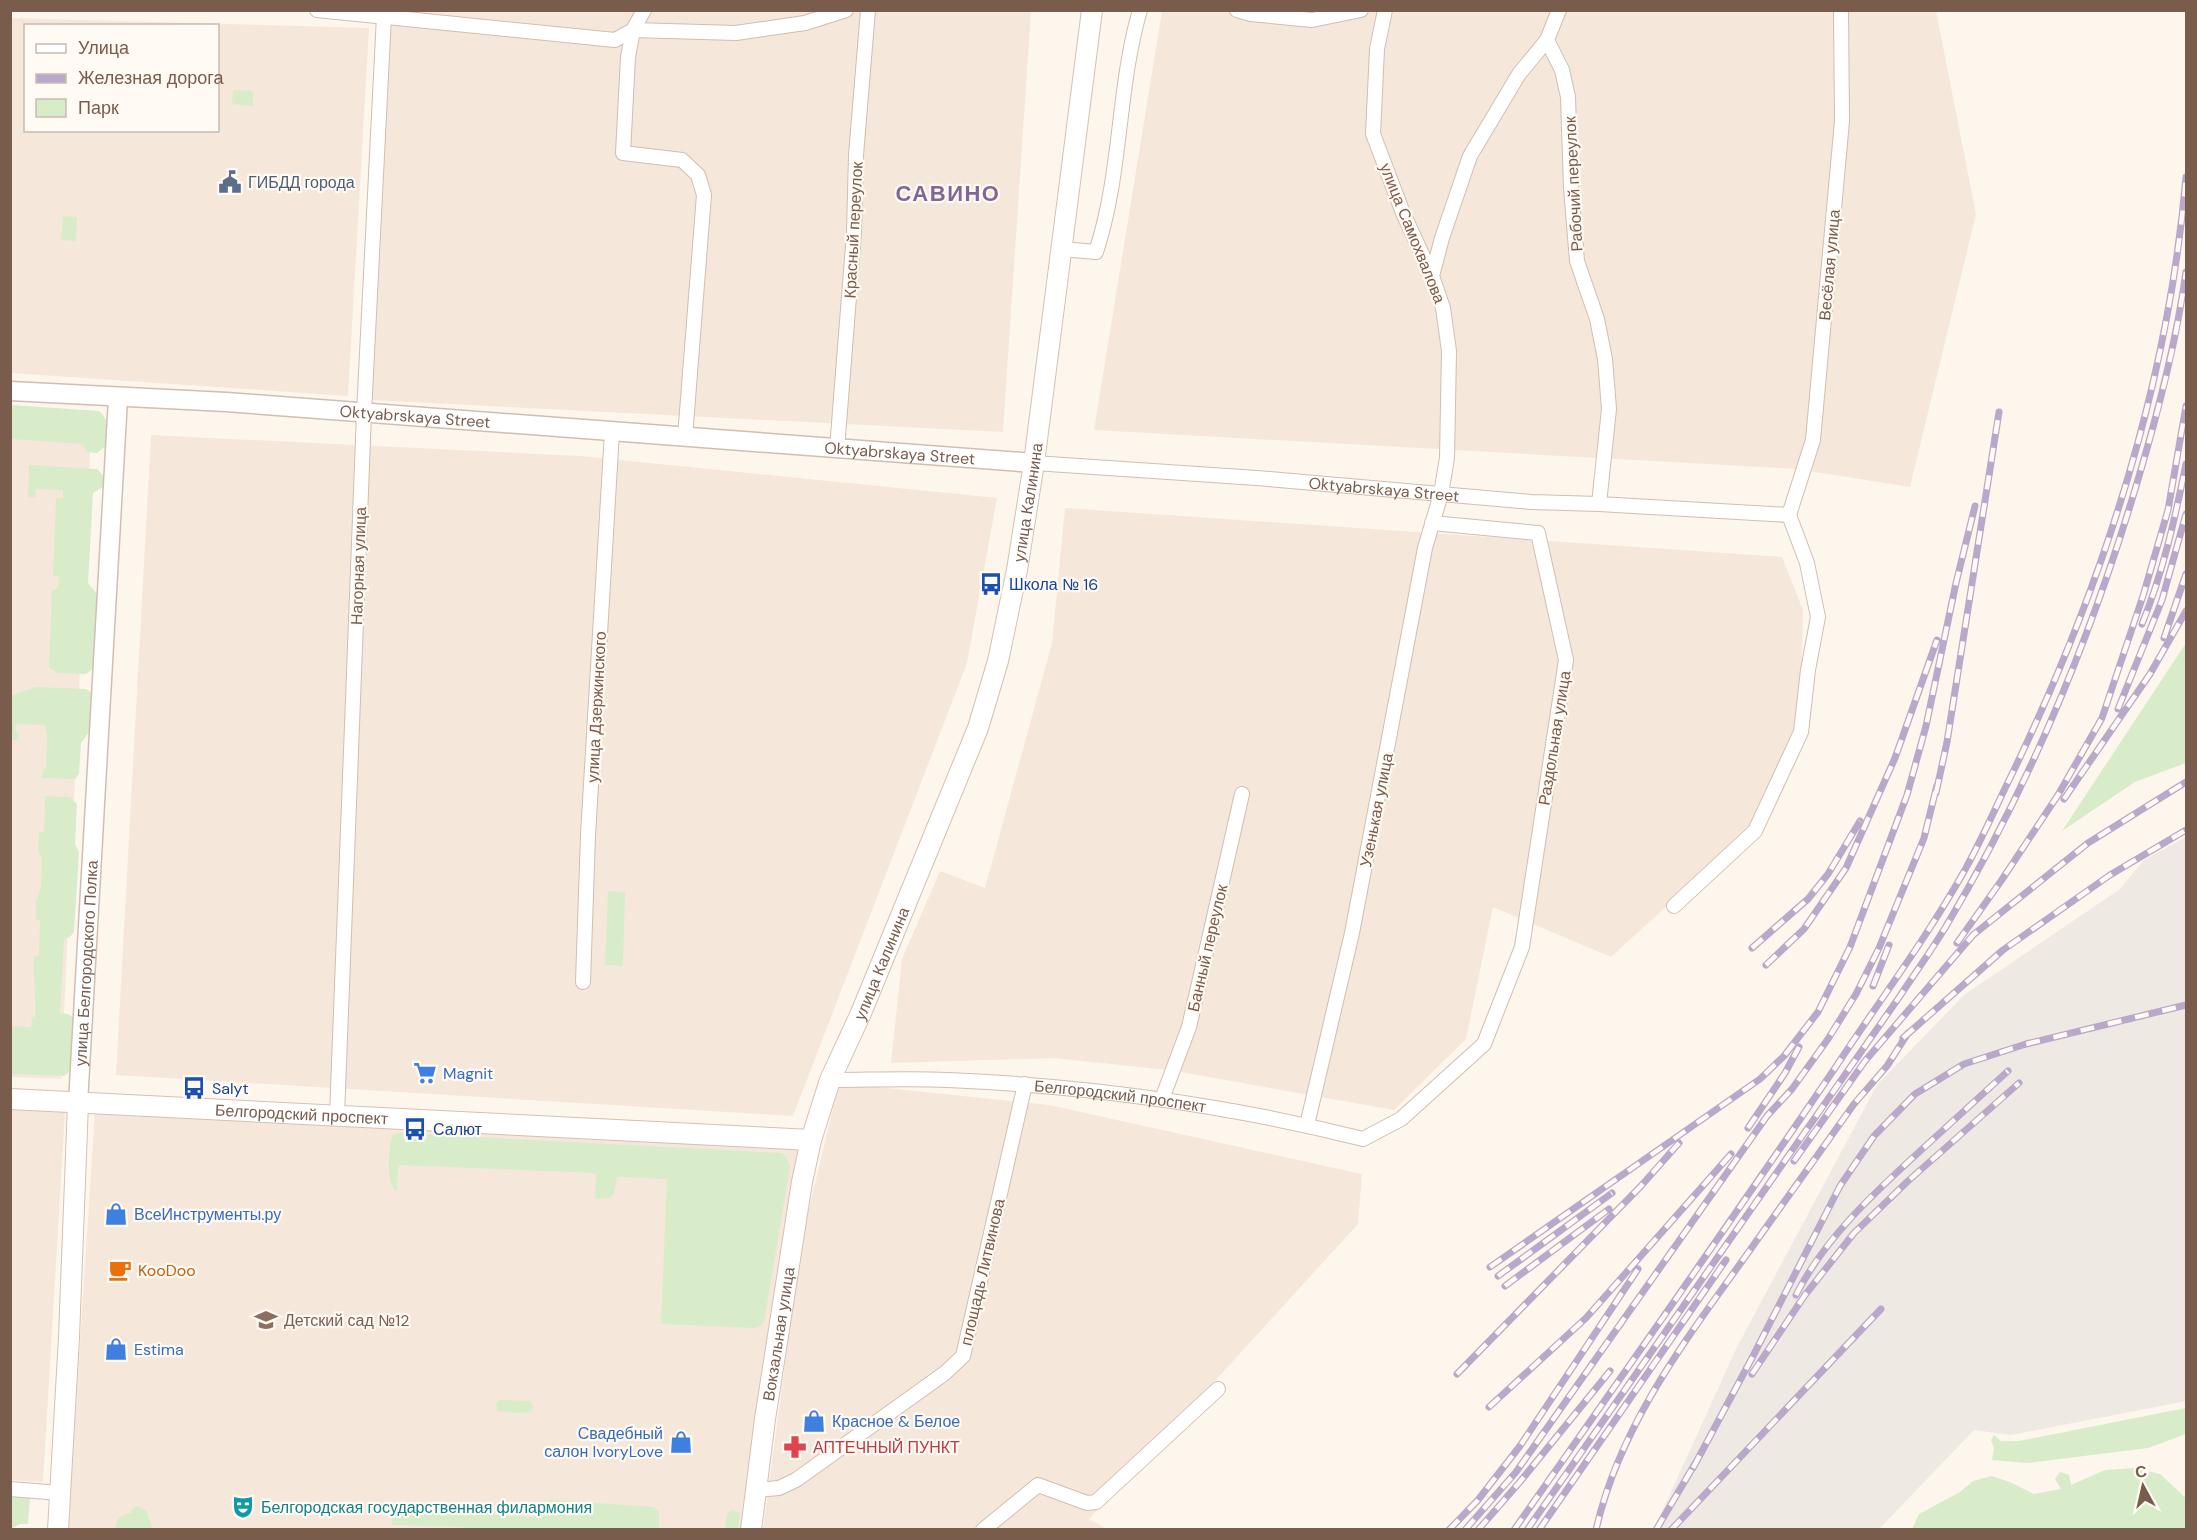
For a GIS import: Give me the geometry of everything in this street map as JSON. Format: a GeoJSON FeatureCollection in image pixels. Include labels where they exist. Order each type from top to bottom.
{"type":"FeatureCollection","features":[{"type":"Feature","properties":{"kind":"main road","name":"улица Калинина"},"geometry":{"type":"LineString","coordinates":[[811,1140],[830,1080],[861,1014],[978,728],[998,661],[1017,570],[1034,463],[1092,10]]}},
{"type":"Feature","properties":{"kind":"main road","name":"Белгородский проспект"},"geometry":{"type":"LineString","coordinates":[[10,1099],[811,1140]]}},
{"type":"Feature","properties":{"kind":"main road","name":"улица Белгородского Полка"},"geometry":{"type":"LineString","coordinates":[[58,1530],[69,1338],[78,1103]]}},
{"type":"Feature","properties":{"kind":"main road","name":"Вокзальная улица"},"geometry":{"type":"LineString","coordinates":[[751,1530],[765,1419],[802,1182],[811,1140]]}},
{"type":"Feature","properties":{"kind":"street"},"geometry":{"type":"LineString","coordinates":[[317,10],[384,16],[465,17],[615,40],[633,30],[736,33],[805,23],[846,10]]}},
{"type":"Feature","properties":{"kind":"street"},"geometry":{"type":"LineString","coordinates":[[644,10],[633,30],[628,57],[623,153],[682,160],[698,175],[704,195],[685,437]]}},
{"type":"Feature","properties":{"kind":"street","name":"Красный переулок"},"geometry":{"type":"LineString","coordinates":[[837,449],[854,244],[856,155],[868,10]]}},
{"type":"Feature","properties":{"kind":"street"},"geometry":{"type":"LineString","coordinates":[[1062,249],[1096,252],[1103,231],[1115,168],[1127,70],[1140,10]]}},
{"type":"Feature","properties":{"kind":"street"},"geometry":{"type":"LineString","coordinates":[[1237,10],[1251,14],[1312,20],[1361,10]]}},
{"type":"Feature","properties":{"kind":"street","name":"улица Самохвалова"},"geometry":{"type":"LineString","coordinates":[[1385,10],[1377,49],[1373,134],[1443,308],[1449,351],[1446,458],[1441,494]]}},
{"type":"Feature","properties":{"kind":"street"},"geometry":{"type":"LineString","coordinates":[[1432,276],[1442,238],[1470,156],[1519,74],[1547,40],[1559,10]]}},
{"type":"Feature","properties":{"kind":"street","name":"Весёлая улица"},"geometry":{"type":"LineString","coordinates":[[1789,515],[1813,440],[1842,121],[1841,10]]}},
{"type":"Feature","properties":{"kind":"street","name":"Нагорная улица"},"geometry":{"type":"LineString","coordinates":[[337,1116],[364,413],[384,16]]}},
{"type":"Feature","properties":{"kind":"street","name":"Рабочий переулок"},"geometry":{"type":"LineString","coordinates":[[1547,40],[1562,70],[1568,97],[1571,188],[1577,261],[1598,319],[1605,359],[1609,409],[1599,504]]}},
{"type":"Feature","properties":{"kind":"street","name":"Oktyabrskaya Street"},"geometry":{"type":"LineString","coordinates":[[10,391],[226,402],[837,449],[1257,478],[1531,502],[1789,515]]}},
{"type":"Feature","properties":{"kind":"street","name":"улица Белгородского Полка"},"geometry":{"type":"LineString","coordinates":[[78,1103],[118,398]]}},
{"type":"Feature","properties":{"kind":"street","name":"улица Дзержинского"},"geometry":{"type":"LineString","coordinates":[[583,982],[588,835],[612,432]]}},
{"type":"Feature","properties":{"kind":"street","name":"Узенькая улица"},"geometry":{"type":"LineString","coordinates":[[1307,1125],[1352,933],[1425,548],[1441,494]]}},
{"type":"Feature","properties":{"kind":"street"},"geometry":{"type":"LineString","coordinates":[[1674,906],[1755,831],[1800,732],[1818,617],[1807,563],[1789,515]]}},
{"type":"Feature","properties":{"kind":"street","name":"Раздольная улица"},"geometry":{"type":"LineString","coordinates":[[1432,523],[1538,533],[1566,660],[1522,946],[1484,1044]]}},
{"type":"Feature","properties":{"kind":"street","name":"Банный переулок"},"geometry":{"type":"LineString","coordinates":[[1162,1100],[1189,1027],[1242,794]]}},
{"type":"Feature","properties":{"kind":"street","name":"Белгородский проспект"},"geometry":{"type":"LineString","coordinates":[[830,1080],[945,1079],[1025,1084],[1162,1100],[1307,1125],[1363,1139],[1401,1119],[1484,1044]]}},
{"type":"Feature","properties":{"kind":"street","name":"площадь Литвинова"},"geometry":{"type":"LineString","coordinates":[[756,1490],[779,1488],[796,1480],[945,1373],[963,1356],[1025,1084]]}},
{"type":"Feature","properties":{"kind":"street"},"geometry":{"type":"LineString","coordinates":[[983,1530],[1038,1485],[1087,1503],[1096,1502],[1218,1389]]}},
{"type":"Feature","properties":{"kind":"street"},"geometry":{"type":"LineString","coordinates":[[10,1489],[60,1492]]}},
{"type":"Feature","properties":{"kind":"shaded area"},"geometry":{"type":"Polygon","coordinates":[[[392,11],[1031,11],[1003,432],[370,400],[392,11]]]}},
{"type":"Feature","properties":{"kind":"shaded area"},"geometry":{"type":"Polygon","coordinates":[[[1162,11],[1936,11],[1976,214],[1910,487],[1796,469],[1094,430],[1162,11]]]}},
{"type":"Feature","properties":{"kind":"shaded area"},"geometry":{"type":"Polygon","coordinates":[[[10,18],[369,28],[348,396],[11,373],[10,18]]]}},
{"type":"Feature","properties":{"kind":"shaded area"},"geometry":{"type":"Polygon","coordinates":[[[11,406],[92,411],[61,1079],[11,1077],[11,406]]]}},
{"type":"Feature","properties":{"kind":"shaded area"},"geometry":{"type":"Polygon","coordinates":[[[151,435],[580,456],[997,498],[967,663],[793,1116],[116,1075],[151,435]]]}},
{"type":"Feature","properties":{"kind":"shaded area"},"geometry":{"type":"Polygon","coordinates":[[[1065,508],[1782,557],[1803,610],[1800,731],[1750,830],[1611,957],[1493,907],[1466,1039],[1394,1110],[1169,1070],[1053,1058],[891,1063],[902,959],[940,871],[985,888],[1052,643],[1065,508]]]}},
{"type":"Feature","properties":{"kind":"shaded area"},"geometry":{"type":"Polygon","coordinates":[[[2186,837],[2186,1401],[2011,1435],[1974,1430],[1879,1529],[1654,1529],[1737,1347],[1877,1085],[1964,995],[2120,889],[2144,860],[2186,837]]]}},
{"type":"Feature","properties":{"kind":"shaded area"},"geometry":{"type":"Polygon","coordinates":[[[839,1083],[1049,1105],[1362,1174],[1358,1224],[1089,1519],[1107,1529],[763,1530],[801,1242],[839,1083]]]}},
{"type":"Feature","properties":{"kind":"shaded area"},"geometry":{"type":"Polygon","coordinates":[[[10,1110],[65,1112],[43,1482],[11,1480],[10,1110]]]}},
{"type":"Feature","properties":{"kind":"shaded area"},"geometry":{"type":"Polygon","coordinates":[[[95,1110],[798,1146],[747,1529],[68,1530],[95,1110]]]}},
{"type":"Feature","properties":{"kind":"green space"},"geometry":{"type":"Polygon","coordinates":[[[233,90],[253,91],[253,106],[232,104],[233,90]]]}},
{"type":"Feature","properties":{"kind":"green space"},"geometry":{"type":"Polygon","coordinates":[[[63,216],[77,217],[76,241],[61,240],[63,216]]]}},
{"type":"Feature","properties":{"kind":"green space"},"geometry":{"type":"Polygon","coordinates":[[[10,405],[99,411],[106,423],[105,447],[97,453],[86,452],[83,444],[11,439],[10,405]]]}},
{"type":"Feature","properties":{"kind":"green space"},"geometry":{"type":"Polygon","coordinates":[[[29,465],[97,469],[104,476],[103,487],[93,493],[88,583],[97,594],[94,668],[86,674],[58,673],[49,668],[52,589],[58,589],[59,576],[53,575],[56,498],[63,498],[63,490],[36,489],[35,497],[28,497],[29,465]]]}},
{"type":"Feature","properties":{"kind":"green space"},"geometry":{"type":"Polygon","coordinates":[[[2186,643],[2186,763],[2135,782],[2062,831],[2186,643]]]}},
{"type":"Feature","properties":{"kind":"green space"},"geometry":{"type":"Polygon","coordinates":[[[36,687],[86,689],[92,693],[91,729],[81,743],[79,774],[75,779],[42,778],[43,770],[46,768],[45,725],[19,724],[15,726],[15,730],[19,733],[18,740],[11,740],[10,696],[36,687]]]}},
{"type":"Feature","properties":{"kind":"green space"},"geometry":{"type":"Polygon","coordinates":[[[45,796],[70,797],[77,804],[75,844],[79,852],[74,932],[70,937],[64,939],[60,1013],[74,1018],[72,1070],[64,1076],[11,1074],[11,1026],[31,1027],[32,1018],[35,1016],[34,956],[39,956],[40,920],[36,920],[36,902],[41,888],[42,859],[38,849],[39,832],[44,832],[45,796]]]}},
{"type":"Feature","properties":{"kind":"green space"},"geometry":{"type":"Polygon","coordinates":[[[608,891],[625,892],[623,966],[605,965],[608,891]]]}},
{"type":"Feature","properties":{"kind":"green space"},"geometry":{"type":"Polygon","coordinates":[[[400,1133],[781,1153],[786,1156],[790,1166],[764,1322],[755,1328],[661,1324],[667,1179],[617,1177],[613,1195],[607,1198],[595,1198],[596,1173],[398,1165],[397,1191],[390,1180],[389,1155],[393,1135],[400,1133]]]}},
{"type":"Feature","properties":{"kind":"green space"},"geometry":{"type":"Polygon","coordinates":[[[500,1400],[530,1401],[533,1407],[531,1412],[498,1411],[496,1404],[500,1400]]]}},
{"type":"Feature","properties":{"kind":"green space"},"geometry":{"type":"Polygon","coordinates":[[[2186,1408],[2186,1434],[2148,1448],[2027,1463],[1992,1460],[1994,1448],[1991,1440],[1994,1435],[2001,1441],[2019,1441],[2186,1408]]]}},
{"type":"Feature","properties":{"kind":"green space"},"geometry":{"type":"Polygon","coordinates":[[[2135,1468],[2160,1474],[2186,1498],[2186,1529],[1912,1529],[1919,1514],[1960,1492],[1973,1481],[1992,1476],[2034,1494],[2061,1489],[2055,1479],[2060,1472],[2069,1475],[2071,1485],[2105,1470],[2135,1468]]]}},
{"type":"Feature","properties":{"kind":"green space"},"geometry":{"type":"Polygon","coordinates":[[[10,1496],[30,1497],[28,1524],[20,1524],[11,1529],[10,1496]]]}},
{"type":"Feature","properties":{"kind":"green space"},"geometry":{"type":"Polygon","coordinates":[[[551,1500],[654,1507],[659,1512],[659,1529],[463,1530],[463,1527],[392,1525],[393,1514],[403,1508],[532,1517],[539,1514],[544,1503],[551,1500]]]}},
{"type":"Feature","properties":{"kind":"green space"},"geometry":{"type":"Polygon","coordinates":[[[137,1506],[146,1510],[152,1528],[116,1529],[119,1518],[131,1513],[132,1509],[137,1506]]]}},
{"type":"Feature","properties":{"kind":"green space"},"geometry":{"type":"Polygon","coordinates":[[[731,1510],[740,1514],[738,1529],[725,1529],[727,1514],[731,1510]]]}},
{"type":"Feature","properties":{"kind":"railway"},"geometry":{"type":"LineString","coordinates":[[1514,1530],[1716,1242],[1900,973],[1947,900],[1982,837],[2046,701],[2103,556],[2126,482],[2147,407],[2164,331],[2177,255],[2186,177]]}},
{"type":"Feature","properties":{"kind":"railway"},"geometry":{"type":"LineString","coordinates":[[1527,1530],[1929,954],[2004,822],[2055,712],[2119,541],[2145,457],[2172,352],[2186,272]]}},
{"type":"Feature","properties":{"kind":"railway"},"geometry":{"type":"LineString","coordinates":[[1957,943],[2058,795],[2102,718],[2143,596],[2168,510],[2186,406]]}},
{"type":"Feature","properties":{"kind":"railway"},"geometry":{"type":"LineString","coordinates":[[1936,793],[1947,742],[1999,412]]}},
{"type":"Feature","properties":{"kind":"railway"},"geometry":{"type":"LineString","coordinates":[[2142,624],[2162,565],[2186,464]]}},
{"type":"Feature","properties":{"kind":"railway"},"geometry":{"type":"LineString","coordinates":[[1490,1267],[1760,1079],[1784,1056],[1818,1012],[1850,947],[1907,795],[1926,726],[1956,583],[1975,506]]}},
{"type":"Feature","properties":{"kind":"railway"},"geometry":{"type":"LineString","coordinates":[[2118,709],[2162,600],[2186,514]]}},
{"type":"Feature","properties":{"kind":"railway"},"geometry":{"type":"LineString","coordinates":[[2164,638],[2186,574]]}},
{"type":"Feature","properties":{"kind":"railway"},"geometry":{"type":"LineString","coordinates":[[2064,799],[2150,674],[2186,611]]}},
{"type":"Feature","properties":{"kind":"railway"},"geometry":{"type":"LineString","coordinates":[[1766,965],[1804,929],[1846,868],[1895,758],[1937,640]]}},
{"type":"Feature","properties":{"kind":"railway"},"geometry":{"type":"LineString","coordinates":[[1794,1161],[1865,1061],[1973,935],[2088,843],[2186,782]]}},
{"type":"Feature","properties":{"kind":"railway"},"geometry":{"type":"LineString","coordinates":[[1465,1530],[1516,1472],[1767,1116],[1792,1089],[1828,1039],[1856,994],[1879,948],[1924,838],[1937,785]]}},
{"type":"Feature","properties":{"kind":"railway"},"geometry":{"type":"LineString","coordinates":[[1752,948],[1808,899],[1828,874],[1860,821]]}},
{"type":"Feature","properties":{"kind":"railway"},"geometry":{"type":"LineString","coordinates":[[1903,1038],[2003,950],[2110,875],[2186,830]]}},
{"type":"Feature","properties":{"kind":"railway"},"geometry":{"type":"LineString","coordinates":[[1873,986],[1889,945]]}},
{"type":"Feature","properties":{"kind":"railway"},"geometry":{"type":"LineString","coordinates":[[1693,1468],[1840,1186],[1874,1136],[1915,1094],[1964,1064],[2026,1044],[2186,1005]]}},
{"type":"Feature","properties":{"kind":"railway"},"geometry":{"type":"LineString","coordinates":[[1596,1530],[1619,1459],[1652,1393],[1714,1301],[1854,1104],[1887,1066],[1908,1033]]}},
{"type":"Feature","properties":{"kind":"railway"},"geometry":{"type":"LineString","coordinates":[[1748,1128],[1785,1073],[1799,1047]]}},
{"type":"Feature","properties":{"kind":"railway"},"geometry":{"type":"LineString","coordinates":[[1796,1295],[1835,1236],[1867,1201],[2008,1071]]}},
{"type":"Feature","properties":{"kind":"railway"},"geometry":{"type":"LineString","coordinates":[[1752,1374],[1805,1295],[1854,1233],[1908,1181],[2019,1083]]}},
{"type":"Feature","properties":{"kind":"railway"},"geometry":{"type":"LineString","coordinates":[[1457,1374],[1641,1186],[1679,1143]]}},
{"type":"Feature","properties":{"kind":"railway"},"geometry":{"type":"LineString","coordinates":[[1489,1407],[1586,1318],[1731,1154]]}},
{"type":"Feature","properties":{"kind":"railway"},"geometry":{"type":"LineString","coordinates":[[1498,1276],[1612,1193]]}},
{"type":"Feature","properties":{"kind":"railway"},"geometry":{"type":"LineString","coordinates":[[1505,1286],[1609,1209]]}},
{"type":"Feature","properties":{"kind":"railway"},"geometry":{"type":"LineString","coordinates":[[1539,1530],[1726,1260]]}},
{"type":"Feature","properties":{"kind":"railway"},"geometry":{"type":"LineString","coordinates":[[1449,1530],[1478,1500],[1520,1446],[1638,1269]]}},
{"type":"Feature","properties":{"kind":"railway"},"geometry":{"type":"LineString","coordinates":[[1671,1530],[1881,1309]]}},
{"type":"Feature","properties":{"kind":"railway"},"geometry":{"type":"LineString","coordinates":[[1478,1530],[1610,1371]]}},
{"type":"Feature","properties":{"kind":"railway"},"geometry":{"type":"LineString","coordinates":[[1656,1530],[1696,1462]]}},
{"type":"Feature","properties":{"kind":"place","name":"ГИБДД города"},"geometry":{"type":"Point","coordinates":[230,182]}},
{"type":"Feature","properties":{"kind":"place","name":"Школа № 16"},"geometry":{"type":"Point","coordinates":[991,584]}},
{"type":"Feature","properties":{"kind":"place","name":"Magnit"},"geometry":{"type":"Point","coordinates":[425,1073]}},
{"type":"Feature","properties":{"kind":"place","name":"Salyt"},"geometry":{"type":"Point","coordinates":[194,1088]}},
{"type":"Feature","properties":{"kind":"place","name":"Салют"},"geometry":{"type":"Point","coordinates":[415,1129]}},
{"type":"Feature","properties":{"kind":"place","name":"ВсеИнструменты.ру"},"geometry":{"type":"Point","coordinates":[116,1214]}},
{"type":"Feature","properties":{"kind":"place","name":"KooDoo"},"geometry":{"type":"Point","coordinates":[120,1270]}},
{"type":"Feature","properties":{"kind":"place","name":"Детский сад №12"},"geometry":{"type":"Point","coordinates":[266,1320]}},
{"type":"Feature","properties":{"kind":"place","name":"Estima"},"geometry":{"type":"Point","coordinates":[116,1349]}},
{"type":"Feature","properties":{"kind":"place","name":"Красное & Белое"},"geometry":{"type":"Point","coordinates":[814,1421]}},
{"type":"Feature","properties":{"kind":"place","name":"Свадебный салон IvoryLove"},"geometry":{"type":"Point","coordinates":[681,1442]}},
{"type":"Feature","properties":{"kind":"place","name":"АПТЕЧНЫЙ ПУНКТ"},"geometry":{"type":"Point","coordinates":[795,1447]}},
{"type":"Feature","properties":{"kind":"place","name":"Белгородская государственная филармония"},"geometry":{"type":"Point","coordinates":[243,1507]}},
{"type":"Feature","properties":{"kind":"district","name":"САВИНО"},"geometry":{"type":"Point","coordinates":[948,193]}}]}
